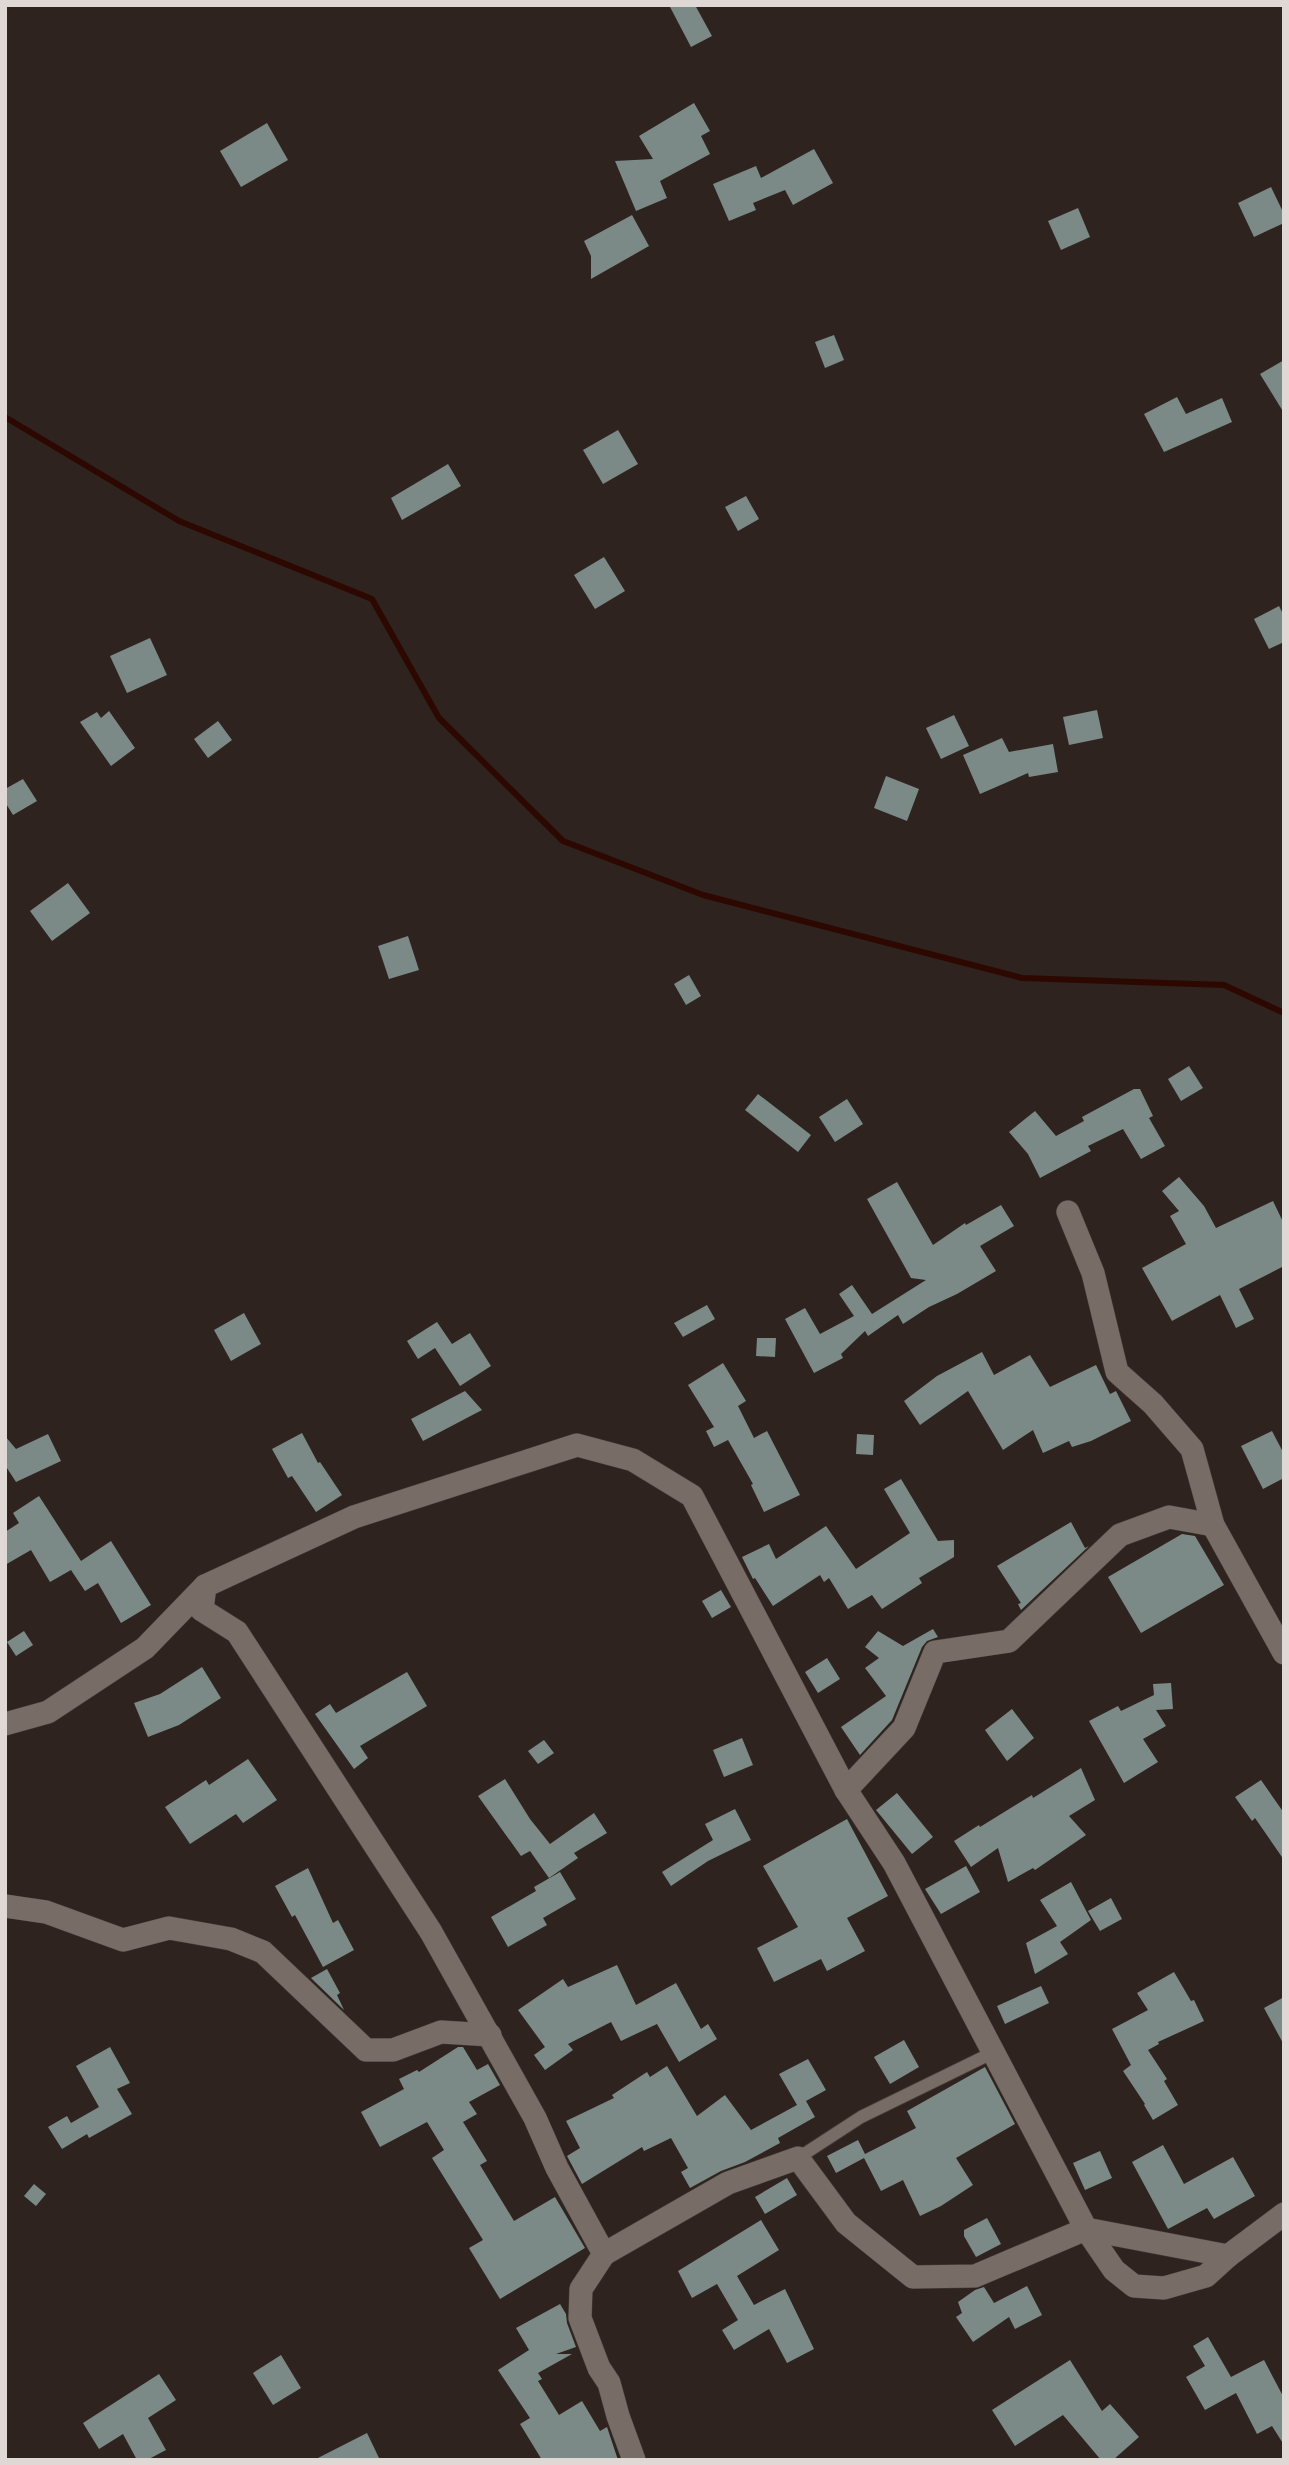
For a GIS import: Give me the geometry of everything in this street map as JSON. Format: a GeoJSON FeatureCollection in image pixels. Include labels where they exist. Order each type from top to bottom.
{"type":"FeatureCollection","features":[{"type":"Feature","properties":{"kind":"street"},"geometry":{"type":"LineString","coordinates":[[1068,1212],[1093,1273],[1117,1372],[1153,1404],[1192,1449],[1213,1525],[1284,1653]]}},
{"type":"Feature","properties":{"kind":"street"},"geometry":{"type":"LineString","coordinates":[[5,1724],[48,1712],[145,1648],[205,1586],[354,1517],[577,1445],[633,1460],[692,1496],[846,1790],[894,1863],[1086,2230],[1114,2270],[1134,2286],[1164,2288],[1206,2276],[1284,2214]]}},
{"type":"Feature","properties":{"kind":"street"},"geometry":{"type":"LineString","coordinates":[[846,1790],[904,1728],[935,1652],[1009,1641],[1120,1535],[1169,1517],[1213,1525]]}},
{"type":"Feature","properties":{"kind":"street"},"geometry":{"type":"LineString","coordinates":[[205,1586],[202,1610],[237,1632],[431,1932],[535,2118],[557,2168],[604,2254]]}},
{"type":"Feature","properties":{"kind":"street"},"geometry":{"type":"LineString","coordinates":[[5,1906],[46,1912],[124,1940],[169,1928],[231,1939],[263,1952],[366,2050],[393,2050],[441,2032],[490,2035]]}},
{"type":"Feature","properties":{"kind":"street"},"geometry":{"type":"LineString","coordinates":[[634,2460],[609,2384],[599,2368],[580,2318],[581,2289],[604,2254],[728,2183],[798,2158],[846,2223],[913,2277],[975,2276],[1086,2230],[1228,2256]]}},
{"type":"Feature","properties":{"kind":"lane"},"geometry":{"type":"LineString","coordinates":[[798,2158],[861,2118],[992,2053]]}},
{"type":"Feature","properties":{"kind":"building"},"geometry":{"type":"Polygon","coordinates":[[[669,5],[695,5],[712,36],[691,47],[669,5]]]}},
{"type":"Feature","properties":{"kind":"building"},"geometry":{"type":"Polygon","coordinates":[[[694,103],[710,131],[701,136],[710,154],[660,181],[667,198],[636,211],[615,161],[653,159],[639,136],[694,103]]]}},
{"type":"Feature","properties":{"kind":"building"},"geometry":{"type":"Polygon","coordinates":[[[267,123],[288,160],[241,187],[220,151],[267,123]]]}},
{"type":"Feature","properties":{"kind":"building"},"geometry":{"type":"Polygon","coordinates":[[[814,149],[833,183],[793,205],[785,190],[753,203],[756,210],[729,221],[713,184],[756,166],[761,178],[814,149]]]}},
{"type":"Feature","properties":{"kind":"building"},"geometry":{"type":"Polygon","coordinates":[[[1271,187],[1284,214],[1284,223],[1254,237],[1238,203],[1271,187]]]}},
{"type":"Feature","properties":{"kind":"building"},"geometry":{"type":"Polygon","coordinates":[[[1078,208],[1090,237],[1061,250],[1048,221],[1078,208]]]}},
{"type":"Feature","properties":{"kind":"building"},"geometry":{"type":"Polygon","coordinates":[[[632,215],[649,246],[591,279],[591,256],[584,241],[632,215]]]}},
{"type":"Feature","properties":{"kind":"building"},"geometry":{"type":"Polygon","coordinates":[[[834,335],[844,360],[825,368],[815,342],[834,335]]]}},
{"type":"Feature","properties":{"kind":"building"},"geometry":{"type":"Polygon","coordinates":[[[1284,360],[1284,413],[1260,374],[1284,360]]]}},
{"type":"Feature","properties":{"kind":"building"},"geometry":{"type":"Polygon","coordinates":[[[1177,397],[1186,414],[1222,398],[1232,422],[1164,452],[1144,414],[1177,397]]]}},
{"type":"Feature","properties":{"kind":"building"},"geometry":{"type":"Polygon","coordinates":[[[618,430],[638,464],[603,484],[583,450],[618,430]]]}},
{"type":"Feature","properties":{"kind":"building"},"geometry":{"type":"Polygon","coordinates":[[[448,464],[461,486],[402,520],[391,498],[448,464]]]}},
{"type":"Feature","properties":{"kind":"building"},"geometry":{"type":"Polygon","coordinates":[[[746,496],[759,519],[738,531],[725,507],[746,496]]]}},
{"type":"Feature","properties":{"kind":"building"},"geometry":{"type":"Polygon","coordinates":[[[604,557],[625,591],[595,609],[574,575],[604,557]]]}},
{"type":"Feature","properties":{"kind":"building"},"geometry":{"type":"Polygon","coordinates":[[[1279,606],[1284,616],[1284,642],[1269,649],[1254,619],[1279,606]]]}},
{"type":"Feature","properties":{"kind":"building"},"geometry":{"type":"Polygon","coordinates":[[[150,638],[167,675],[127,693],[110,656],[150,638]]]}},
{"type":"Feature","properties":{"kind":"building"},"geometry":{"type":"Polygon","coordinates":[[[1097,710],[1103,738],[1069,745],[1063,717],[1097,710]]]}},
{"type":"Feature","properties":{"kind":"building"},"geometry":{"type":"Polygon","coordinates":[[[109,711],[135,748],[111,766],[80,722],[97,712],[101,718],[109,711]]]}},
{"type":"Feature","properties":{"kind":"building"},"geometry":{"type":"Polygon","coordinates":[[[954,715],[969,746],[941,759],[926,728],[954,715]]]}},
{"type":"Feature","properties":{"kind":"building"},"geometry":{"type":"Polygon","coordinates":[[[218,721],[232,740],[208,758],[194,739],[218,721]]]}},
{"type":"Feature","properties":{"kind":"building"},"geometry":{"type":"Polygon","coordinates":[[[1002,738],[1009,752],[1053,744],[1058,772],[1029,777],[1028,773],[980,794],[963,755],[1002,738]]]}},
{"type":"Feature","properties":{"kind":"building"},"geometry":{"type":"Polygon","coordinates":[[[886,776],[919,789],[907,821],[874,808],[886,776]]]}},
{"type":"Feature","properties":{"kind":"building"},"geometry":{"type":"Polygon","coordinates":[[[23,779],[37,801],[13,815],[5,802],[5,789],[23,779]]]}},
{"type":"Feature","properties":{"kind":"building"},"geometry":{"type":"Polygon","coordinates":[[[68,883],[90,913],[52,941],[30,911],[68,883]]]}},
{"type":"Feature","properties":{"kind":"building"},"geometry":{"type":"Polygon","coordinates":[[[408,936],[419,970],[389,979],[378,946],[408,936]]]}},
{"type":"Feature","properties":{"kind":"building"},"geometry":{"type":"Polygon","coordinates":[[[689,975],[701,996],[686,1005],[674,984],[689,975]]]}},
{"type":"Feature","properties":{"kind":"building"},"geometry":{"type":"Polygon","coordinates":[[[1189,1066],[1203,1088],[1181,1101],[1168,1079],[1189,1066]]]}},
{"type":"Feature","properties":{"kind":"building"},"geometry":{"type":"Polygon","coordinates":[[[1134,1089],[1140,1089],[1153,1116],[1149,1118],[1165,1146],[1141,1159],[1123,1129],[1088,1146],[1091,1151],[1040,1178],[1028,1154],[1009,1132],[1035,1111],[1056,1136],[1084,1121],[1082,1117],[1134,1089]]]}},
{"type":"Feature","properties":{"kind":"building"},"geometry":{"type":"Polygon","coordinates":[[[758,1094],[811,1135],[798,1152],[745,1110],[758,1094]]]}},
{"type":"Feature","properties":{"kind":"building"},"geometry":{"type":"Polygon","coordinates":[[[847,1099],[863,1124],[835,1142],[819,1117],[847,1099]]]}},
{"type":"Feature","properties":{"kind":"building"},"geometry":{"type":"Polygon","coordinates":[[[1179,1177],[1204,1206],[1216,1228],[1273,1201],[1284,1224],[1284,1266],[1239,1289],[1254,1319],[1236,1328],[1220,1295],[1172,1321],[1142,1268],[1186,1244],[1170,1216],[1179,1211],[1162,1191],[1179,1177]]]}},
{"type":"Feature","properties":{"kind":"building"},"geometry":{"type":"Polygon","coordinates":[[[897,1182],[933,1245],[965,1223],[966,1225],[1001,1205],[1014,1226],[980,1246],[996,1271],[903,1324],[898,1315],[868,1336],[865,1331],[841,1354],[843,1358],[814,1373],[785,1319],[805,1308],[820,1334],[854,1316],[839,1294],[852,1285],[872,1314],[926,1280],[911,1278],[867,1199],[897,1182]]]}},
{"type":"Feature","properties":{"kind":"building"},"geometry":{"type":"Polygon","coordinates":[[[707,1305],[715,1319],[683,1337],[674,1323],[707,1305]]]}},
{"type":"Feature","properties":{"kind":"building"},"geometry":{"type":"Polygon","coordinates":[[[244,1313],[261,1344],[231,1361],[214,1330],[244,1313]]]}},
{"type":"Feature","properties":{"kind":"building"},"geometry":{"type":"Polygon","coordinates":[[[437,1322],[452,1344],[470,1333],[491,1366],[460,1386],[435,1348],[418,1359],[407,1341],[437,1322]]]}},
{"type":"Feature","properties":{"kind":"building"},"geometry":{"type":"Polygon","coordinates":[[[757,1338],[776,1338],[775,1357],[756,1356],[757,1338]]]}},
{"type":"Feature","properties":{"kind":"building"},"geometry":{"type":"Polygon","coordinates":[[[982,1352],[994,1375],[1030,1355],[1050,1387],[1096,1365],[1110,1394],[1116,1391],[1131,1421],[1091,1441],[1072,1447],[1069,1441],[1043,1453],[1033,1430],[1003,1450],[968,1391],[920,1425],[904,1401],[937,1376],[982,1352]]]}},
{"type":"Feature","properties":{"kind":"building"},"geometry":{"type":"Polygon","coordinates":[[[723,1363],[746,1401],[738,1406],[754,1438],[767,1431],[800,1495],[764,1512],[751,1485],[753,1484],[728,1440],[714,1447],[706,1431],[714,1427],[688,1385],[723,1363]]]}},
{"type":"Feature","properties":{"kind":"building"},"geometry":{"type":"Polygon","coordinates":[[[465,1391],[482,1410],[423,1441],[411,1419],[465,1391]]]}},
{"type":"Feature","properties":{"kind":"building"},"geometry":{"type":"Polygon","coordinates":[[[1272,1431],[1284,1454],[1284,1478],[1263,1489],[1241,1446],[1272,1431]]]}},
{"type":"Feature","properties":{"kind":"building"},"geometry":{"type":"Polygon","coordinates":[[[302,1433],[318,1463],[320,1462],[342,1495],[316,1512],[292,1476],[288,1478],[272,1449],[302,1433]]]}},
{"type":"Feature","properties":{"kind":"building"},"geometry":{"type":"Polygon","coordinates":[[[48,1434],[61,1461],[16,1482],[5,1465],[5,1436],[16,1449],[48,1434]]]}},
{"type":"Feature","properties":{"kind":"building"},"geometry":{"type":"Polygon","coordinates":[[[857,1434],[874,1435],[873,1455],[856,1454],[857,1434]]]}},
{"type":"Feature","properties":{"kind":"building"},"geometry":{"type":"Polygon","coordinates":[[[901,1479],[938,1541],[954,1540],[954,1557],[919,1578],[922,1583],[882,1609],[872,1595],[848,1609],[829,1578],[824,1582],[820,1575],[773,1606],[755,1578],[753,1579],[742,1557],[769,1544],[776,1559],[826,1526],[856,1569],[910,1533],[884,1489],[901,1479]]]}},
{"type":"Feature","properties":{"kind":"building"},"geometry":{"type":"Polygon","coordinates":[[[39,1496],[81,1561],[111,1541],[151,1605],[121,1623],[98,1583],[85,1591],[71,1570],[50,1582],[31,1550],[5,1565],[5,1532],[19,1523],[13,1513],[39,1496]]]}},
{"type":"Feature","properties":{"kind":"building"},"geometry":{"type":"Polygon","coordinates":[[[1071,1522],[1085,1548],[1089,1546],[1021,1610],[1018,1604],[1021,1603],[997,1566],[1071,1522]]]}},
{"type":"Feature","properties":{"kind":"building"},"geometry":{"type":"Polygon","coordinates":[[[1182,1534],[1195,1536],[1224,1585],[1141,1633],[1108,1577],[1182,1534]]]}},
{"type":"Feature","properties":{"kind":"building"},"geometry":{"type":"Polygon","coordinates":[[[721,1590],[731,1607],[712,1618],[702,1601],[721,1590]]]}},
{"type":"Feature","properties":{"kind":"building"},"geometry":{"type":"Polygon","coordinates":[[[933,1629],[938,1637],[927,1641],[922,1647],[892,1720],[860,1755],[841,1727],[886,1696],[865,1668],[879,1658],[865,1647],[878,1631],[903,1646],[933,1629]]]}},
{"type":"Feature","properties":{"kind":"building"},"geometry":{"type":"Polygon","coordinates":[[[24,1631],[33,1645],[16,1656],[7,1642],[24,1631]]]}},
{"type":"Feature","properties":{"kind":"building"},"geometry":{"type":"Polygon","coordinates":[[[827,1658],[840,1679],[818,1693],[805,1672],[827,1658]]]}},
{"type":"Feature","properties":{"kind":"building"},"geometry":{"type":"Polygon","coordinates":[[[202,1667],[221,1698],[179,1725],[148,1737],[134,1703],[160,1694],[202,1667]]]}},
{"type":"Feature","properties":{"kind":"building"},"geometry":{"type":"Polygon","coordinates":[[[407,1672],[427,1706],[360,1746],[368,1758],[354,1769],[315,1714],[330,1704],[336,1713],[407,1672]]]}},
{"type":"Feature","properties":{"kind":"building"},"geometry":{"type":"Polygon","coordinates":[[[1171,1683],[1173,1709],[1156,1710],[1166,1726],[1143,1739],[1158,1762],[1124,1783],[1089,1721],[1118,1706],[1121,1711],[1154,1695],[1153,1684],[1171,1683]]]}},
{"type":"Feature","properties":{"kind":"building"},"geometry":{"type":"Polygon","coordinates":[[[1012,1709],[1034,1738],[1007,1761],[985,1730],[1012,1709]]]}},
{"type":"Feature","properties":{"kind":"building"},"geometry":{"type":"Polygon","coordinates":[[[742,1738],[753,1765],[724,1777],[713,1750],[742,1738]]]}},
{"type":"Feature","properties":{"kind":"building"},"geometry":{"type":"Polygon","coordinates":[[[544,1740],[554,1753],[538,1764],[528,1751],[544,1740]]]}},
{"type":"Feature","properties":{"kind":"building"},"geometry":{"type":"Polygon","coordinates":[[[248,1759],[277,1800],[243,1823],[236,1814],[190,1844],[165,1807],[206,1780],[209,1785],[248,1759]]]}},
{"type":"Feature","properties":{"kind":"building"},"geometry":{"type":"Polygon","coordinates":[[[1081,1768],[1095,1800],[1069,1816],[1086,1835],[1035,1870],[1033,1868],[1008,1882],[998,1848],[971,1867],[954,1841],[1081,1768]]]}},
{"type":"Feature","properties":{"kind":"building"},"geometry":{"type":"Polygon","coordinates":[[[505,1779],[530,1819],[550,1844],[594,1813],[607,1833],[574,1853],[578,1858],[549,1878],[530,1851],[521,1856],[478,1796],[505,1779]]]}},
{"type":"Feature","properties":{"kind":"building"},"geometry":{"type":"Polygon","coordinates":[[[1261,1780],[1284,1813],[1284,1860],[1255,1818],[1252,1821],[1235,1797],[1261,1780]]]}},
{"type":"Feature","properties":{"kind":"building"},"geometry":{"type":"Polygon","coordinates":[[[897,1793],[933,1837],[912,1854],[876,1810],[897,1793]]]}},
{"type":"Feature","properties":{"kind":"building"},"geometry":{"type":"Polygon","coordinates":[[[735,1809],[751,1840],[708,1861],[671,1886],[662,1872],[713,1840],[705,1824],[735,1809]]]}},
{"type":"Feature","properties":{"kind":"building"},"geometry":{"type":"Polygon","coordinates":[[[847,1819],[888,1896],[847,1918],[865,1951],[827,1971],[821,1959],[774,1982],[757,1948],[798,1927],[763,1866],[847,1819]]]}},
{"type":"Feature","properties":{"kind":"building"},"geometry":{"type":"Polygon","coordinates":[[[966,1866],[980,1892],[941,1914],[925,1889],[966,1866]]]}},
{"type":"Feature","properties":{"kind":"building"},"geometry":{"type":"Polygon","coordinates":[[[308,1868],[333,1923],[338,1920],[354,1950],[323,1967],[295,1915],[292,1917],[275,1886],[308,1868]]]}},
{"type":"Feature","properties":{"kind":"building"},"geometry":{"type":"Polygon","coordinates":[[[560,1872],[576,1899],[543,1918],[547,1925],[508,1947],[491,1917],[536,1891],[534,1887],[560,1872]]]}},
{"type":"Feature","properties":{"kind":"building"},"geometry":{"type":"Polygon","coordinates":[[[1071,1882],[1091,1920],[1060,1942],[1068,1954],[1035,1974],[1026,1943],[1057,1926],[1040,1900],[1071,1882]]]}},
{"type":"Feature","properties":{"kind":"building"},"geometry":{"type":"Polygon","coordinates":[[[1111,1898],[1122,1919],[1100,1931],[1088,1911],[1111,1898]]]}},
{"type":"Feature","properties":{"kind":"building"},"geometry":{"type":"Polygon","coordinates":[[[617,1965],[636,2005],[676,1983],[701,2029],[708,2024],[717,2039],[679,2062],[657,2024],[621,2041],[611,2022],[568,2044],[573,2050],[545,2070],[534,2055],[545,2047],[518,2010],[563,1979],[568,1987],[617,1965]]]}},
{"type":"Feature","properties":{"kind":"building"},"geometry":{"type":"Polygon","coordinates":[[[327,1969],[340,1993],[337,1995],[344,2010],[311,1978],[327,1969]]]}},
{"type":"Feature","properties":{"kind":"building"},"geometry":{"type":"Polygon","coordinates":[[[1174,1972],[1191,2001],[1194,2000],[1204,2021],[1158,2042],[1159,2044],[1148,2050],[1167,2079],[1164,2081],[1178,2105],[1153,2120],[1123,2071],[1131,2065],[1112,2029],[1148,2010],[1137,1993],[1174,1972]]]}},
{"type":"Feature","properties":{"kind":"building"},"geometry":{"type":"Polygon","coordinates":[[[1041,1986],[1049,2003],[1005,2024],[997,2006],[1041,1986]]]}},
{"type":"Feature","properties":{"kind":"building"},"geometry":{"type":"Polygon","coordinates":[[[1284,1997],[1284,2045],[1264,2008],[1284,1997]]]}},
{"type":"Feature","properties":{"kind":"building"},"geometry":{"type":"Polygon","coordinates":[[[904,2040],[919,2067],[890,2084],[874,2057],[904,2040]]]}},
{"type":"Feature","properties":{"kind":"building"},"geometry":{"type":"Polygon","coordinates":[[[110,2047],[130,2083],[117,2089],[132,2114],[89,2138],[87,2134],[62,2149],[48,2127],[67,2116],[71,2123],[99,2107],[76,2066],[110,2047]]]}},
{"type":"Feature","properties":{"kind":"building"},"geometry":{"type":"Polygon","coordinates":[[[458,2047],[463,2047],[477,2070],[488,2064],[500,2085],[469,2102],[477,2114],[463,2122],[487,2161],[480,2165],[514,2221],[555,2197],[585,2248],[500,2299],[469,2248],[483,2240],[432,2158],[444,2150],[427,2122],[380,2147],[361,2112],[404,2089],[399,2079],[417,2070],[419,2072],[458,2047]]]}},
{"type":"Feature","properties":{"kind":"building"},"geometry":{"type":"Polygon","coordinates":[[[808,2059],[826,2090],[806,2101],[815,2117],[778,2138],[780,2143],[690,2188],[681,2172],[688,2168],[671,2138],[644,2151],[642,2147],[582,2184],[567,2156],[580,2148],[566,2121],[614,2098],[612,2095],[647,2072],[650,2077],[667,2066],[697,2116],[725,2095],[751,2130],[797,2105],[779,2074],[808,2059]]]}},
{"type":"Feature","properties":{"kind":"building"},"geometry":{"type":"Polygon","coordinates":[[[985,2067],[1015,2124],[956,2158],[973,2185],[920,2216],[903,2180],[881,2191],[864,2158],[836,2173],[827,2156],[858,2140],[865,2154],[916,2128],[907,2111],[985,2067]]]}},
{"type":"Feature","properties":{"kind":"building"},"geometry":{"type":"Polygon","coordinates":[[[1163,2145],[1184,2184],[1233,2157],[1255,2196],[1214,2219],[1207,2208],[1168,2229],[1132,2162],[1163,2145]]]}},
{"type":"Feature","properties":{"kind":"building"},"geometry":{"type":"Polygon","coordinates":[[[1100,2151],[1112,2178],[1085,2190],[1073,2163],[1100,2151]]]}},
{"type":"Feature","properties":{"kind":"building"},"geometry":{"type":"Polygon","coordinates":[[[787,2178],[797,2195],[765,2214],[755,2197],[787,2178]]]}},
{"type":"Feature","properties":{"kind":"building"},"geometry":{"type":"Polygon","coordinates":[[[34,2184],[46,2194],[36,2206],[24,2196],[34,2184]]]}},
{"type":"Feature","properties":{"kind":"building"},"geometry":{"type":"Polygon","coordinates":[[[987,2218],[1001,2244],[976,2257],[964,2236],[964,2230],[987,2218]]]}},
{"type":"Feature","properties":{"kind":"building"},"geometry":{"type":"Polygon","coordinates":[[[761,2220],[779,2250],[737,2276],[754,2305],[785,2289],[814,2349],[787,2363],[769,2329],[734,2350],[722,2330],[738,2320],[717,2284],[692,2298],[678,2271],[761,2220]]]}},
{"type":"Feature","properties":{"kind":"building"},"geometry":{"type":"Polygon","coordinates":[[[1027,2286],[1042,2315],[1015,2329],[1009,2317],[973,2342],[956,2317],[962,2313],[958,2302],[984,2287],[994,2303],[1027,2286]]]}},
{"type":"Feature","properties":{"kind":"building"},"geometry":{"type":"Polygon","coordinates":[[[560,2304],[566,2314],[576,2347],[556,2354],[572,2354],[538,2373],[542,2379],[538,2381],[559,2415],[582,2401],[600,2431],[607,2427],[618,2460],[542,2460],[520,2424],[530,2418],[498,2370],[529,2350],[516,2328],[560,2304]]]}},
{"type":"Feature","properties":{"kind":"building"},"geometry":{"type":"Polygon","coordinates":[[[1208,2337],[1231,2377],[1264,2360],[1284,2398],[1284,2445],[1272,2426],[1257,2434],[1236,2393],[1205,2410],[1186,2377],[1205,2366],[1193,2346],[1208,2337]]]}},
{"type":"Feature","properties":{"kind":"building"},"geometry":{"type":"Polygon","coordinates":[[[281,2355],[301,2388],[273,2405],[253,2373],[281,2355]]]}},
{"type":"Feature","properties":{"kind":"building"},"geometry":{"type":"Polygon","coordinates":[[[1070,2360],[1102,2411],[1110,2404],[1139,2437],[1113,2460],[1101,2460],[1063,2415],[1015,2446],[992,2410],[1070,2360]]]}},
{"type":"Feature","properties":{"kind":"building"},"geometry":{"type":"Polygon","coordinates":[[[159,2374],[176,2400],[148,2418],[166,2450],[147,2460],[137,2460],[123,2434],[99,2449],[83,2423],[159,2374]]]}},
{"type":"Feature","properties":{"kind":"building"},"geometry":{"type":"Polygon","coordinates":[[[367,2433],[380,2460],[314,2460],[367,2433]]]}},
{"type":"Feature","properties":{"kind":"waterway"},"geometry":{"type":"LineString","coordinates":[[5,417],[179,521],[372,599],[439,718],[563,841],[703,895],[1022,978],[1224,985],[1284,1013]]}}]}
